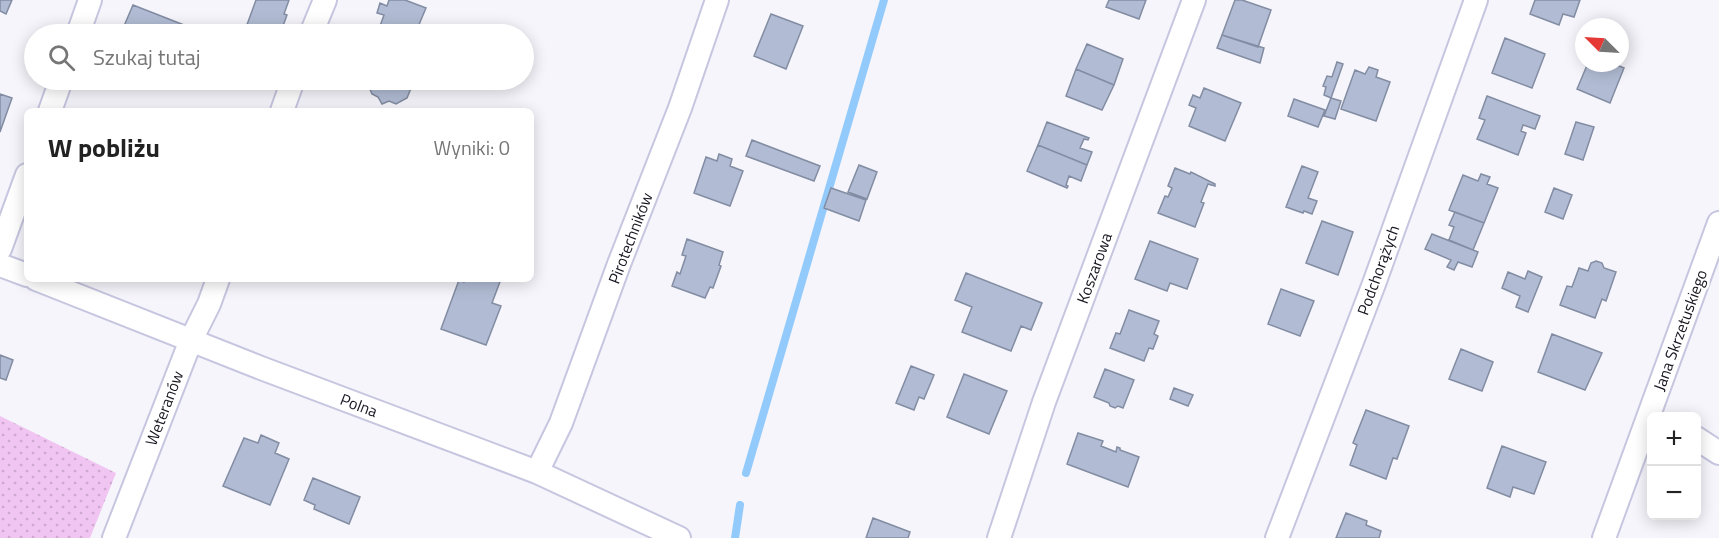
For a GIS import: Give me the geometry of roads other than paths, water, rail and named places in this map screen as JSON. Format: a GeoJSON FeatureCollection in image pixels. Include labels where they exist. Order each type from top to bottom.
{"type":"FeatureCollection","features":[{"type":"Feature","properties":{"kind":"street"},"geometry":{"type":"LineString","coordinates":[[82,24],[90,0]]}},
{"type":"Feature","properties":{"kind":"street"},"geometry":{"type":"LineString","coordinates":[[315,24],[325,0]]}},
{"type":"Feature","properties":{"kind":"street","name":"Pirotechników"},"geometry":{"type":"LineString","coordinates":[[537,472],[561,423],[619,264],[680,108],[717,0]]}},
{"type":"Feature","properties":{"kind":"street","name":"Koszarowa"},"geometry":{"type":"LineString","coordinates":[[999,538],[1044,402],[1194,0]]}},
{"type":"Feature","properties":{"kind":"street","name":"Podchorążych"},"geometry":{"type":"LineString","coordinates":[[1277,538],[1375,281],[1476,0]]}},
{"type":"Feature","properties":{"kind":"street"},"geometry":{"type":"LineString","coordinates":[[51,108],[58,90]]}},
{"type":"Feature","properties":{"kind":"street"},"geometry":{"type":"LineString","coordinates":[[283,108],[289,90]]}},
{"type":"Feature","properties":{"kind":"street"},"geometry":{"type":"LineString","coordinates":[[0,249],[24,183]]}},
{"type":"Feature","properties":{"kind":"street","name":"Jana Skrzetuskiego"},"geometry":{"type":"LineString","coordinates":[[1658,412],[1719,223]]}},
{"type":"Feature","properties":{"kind":"street"},"geometry":{"type":"LineString","coordinates":[[0,265],[24,274]]}},
{"type":"Feature","properties":{"kind":"street","name":"Polna"},"geometry":{"type":"LineString","coordinates":[[44,282],[537,472],[679,538]]}},
{"type":"Feature","properties":{"kind":"street","name":"Weteranów"},"geometry":{"type":"LineString","coordinates":[[114,538],[191,340],[217,282]]}},
{"type":"Feature","properties":{"kind":"street","name":"Jana Skrzetuskiego"},"geometry":{"type":"LineString","coordinates":[[1604,538],[1647,438]]}},
{"type":"Feature","properties":{"kind":"street"},"geometry":{"type":"LineString","coordinates":[[1701,441],[1719,453]]}},
{"type":"Feature","properties":{"kind":"waterway"},"geometry":{"type":"LineString","coordinates":[[746,473],[884,0]]}},
{"type":"Feature","properties":{"kind":"waterway"},"geometry":{"type":"LineString","coordinates":[[735,538],[740,505]]}}]}
